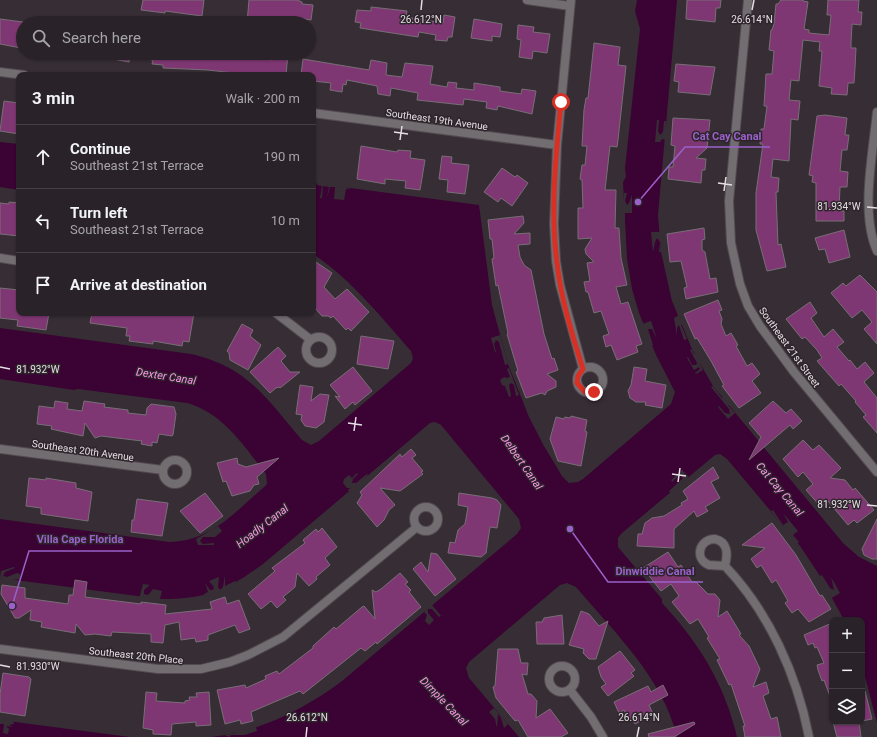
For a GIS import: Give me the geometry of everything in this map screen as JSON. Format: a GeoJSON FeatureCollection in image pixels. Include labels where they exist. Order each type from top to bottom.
{"type":"FeatureCollection","features":[{"type":"Feature","properties":{"kind":"street"},"geometry":{"type":"LineString","coordinates":[[528,0],[570,3],[558,145],[554,214],[556,261],[564,301],[583,369]]}},
{"type":"Feature","properties":{"kind":"street","name":"Southeast 21st Street"},"geometry":{"type":"LineString","coordinates":[[748,0],[729,201],[731,243],[740,284],[748,306],[760,326],[794,372],[877,472]]}},
{"type":"Feature","properties":{"kind":"street"},"geometry":{"type":"LineString","coordinates":[[0,72],[16,74]]}},
{"type":"Feature","properties":{"kind":"street"},"geometry":{"type":"LineString","coordinates":[[877,112],[869,205],[870,230],[877,251]]}},
{"type":"Feature","properties":{"kind":"street","name":"Southeast 19th Avenue"},"geometry":{"type":"LineString","coordinates":[[316,113],[558,145]]}},
{"type":"Feature","properties":{"kind":"street"},"geometry":{"type":"LineString","coordinates":[[0,258],[16,261]]}},
{"type":"Feature","properties":{"kind":"street"},"geometry":{"type":"LineString","coordinates":[[280,316],[311,340]]}},
{"type":"Feature","properties":{"kind":"street","name":"Southeast 20th Avenue"},"geometry":{"type":"LineString","coordinates":[[0,449],[163,470]]}},
{"type":"Feature","properties":{"kind":"street","name":"Southeast 20th Place"},"geometry":{"type":"LineString","coordinates":[[0,649],[158,669],[201,669],[230,662],[248,656],[283,637],[417,527]]}},
{"type":"Feature","properties":{"kind":"street"},"geometry":{"type":"LineString","coordinates":[[725,566],[753,601],[776,641],[794,683],[809,737]]}},
{"type":"Feature","properties":{"kind":"street"},"geometry":{"type":"LineString","coordinates":[[570,690],[591,717],[603,737]]}},
{"type":"Feature","properties":{"kind":"water"},"geometry":{"type":"Polygon","coordinates":[[[637,0],[677,0],[658,215],[661,252],[672,301],[692,349],[713,386],[843,543],[859,557],[877,566],[877,723],[865,677],[865,617],[842,617],[820,576],[800,546],[727,459],[720,454],[715,455],[622,533],[618,538],[618,547],[662,599],[662,603],[688,633],[699,649],[717,681],[725,699],[732,717],[737,737],[677,737],[670,715],[661,695],[649,675],[636,657],[576,587],[567,583],[560,585],[469,662],[466,668],[469,678],[519,737],[211,737],[263,725],[296,710],[327,692],[517,534],[521,528],[519,519],[441,425],[435,422],[430,423],[263,564],[238,581],[215,592],[176,599],[160,599],[0,578],[0,519],[169,542],[197,537],[210,531],[232,516],[267,484],[266,474],[241,442],[222,422],[200,408],[187,403],[78,389],[74,390],[0,379],[0,328],[191,354],[211,360],[242,376],[254,386],[302,440],[311,445],[319,441],[411,363],[413,358],[411,351],[377,312],[340,275],[316,256],[316,183],[479,205],[492,305],[508,364],[529,417],[562,476],[569,483],[578,482],[583,479],[671,404],[675,392],[656,355],[639,313],[632,289],[627,259],[623,182],[626,177],[625,168],[640,29],[635,11],[637,0]]]}},
{"type":"Feature","properties":{"kind":"water"},"geometry":{"type":"Polygon","coordinates":[[[0,142],[16,144],[16,190],[0,187],[0,142]]]}},
{"type":"Feature","properties":{"kind":"water"},"geometry":{"type":"Polygon","coordinates":[[[0,720],[130,737],[0,737],[0,720]]]}},
{"type":"Feature","properties":{"kind":"pier"},"geometry":{"type":"Polygon","coordinates":[[[657,120],[659,120],[658,131],[660,135],[663,132],[664,121],[666,121],[666,140],[662,139],[660,142],[655,142],[657,120]]]}},
{"type":"Feature","properties":{"kind":"pier"},"geometry":{"type":"Polygon","coordinates":[[[317,183],[352,188],[346,189],[344,200],[334,199],[335,187],[330,187],[327,198],[329,187],[323,186],[322,198],[320,198],[322,186],[317,185],[317,183]]]}},
{"type":"Feature","properties":{"kind":"pier"},"geometry":{"type":"Polygon","coordinates":[[[624,193],[627,193],[625,201],[627,205],[632,195],[632,213],[625,213],[625,219],[624,219],[624,193]]]}},
{"type":"Feature","properties":{"kind":"pier"},"geometry":{"type":"Polygon","coordinates":[[[651,232],[660,232],[661,252],[659,252],[660,242],[657,238],[653,252],[651,232]]]}},
{"type":"Feature","properties":{"kind":"pier"},"geometry":{"type":"Polygon","coordinates":[[[679,315],[681,325],[687,339],[684,340],[679,325],[677,328],[677,336],[674,318],[679,315]]]}},
{"type":"Feature","properties":{"kind":"pier"},"geometry":{"type":"Polygon","coordinates":[[[651,321],[657,339],[652,329],[648,329],[653,345],[650,346],[642,324],[651,321]]]}},
{"type":"Feature","properties":{"kind":"pier"},"geometry":{"type":"Polygon","coordinates":[[[500,335],[508,364],[505,365],[499,342],[496,340],[494,344],[495,352],[491,338],[500,335]]]}},
{"type":"Feature","properties":{"kind":"pier"},"geometry":{"type":"Polygon","coordinates":[[[692,349],[694,354],[696,353],[703,370],[696,374],[695,373],[700,369],[699,367],[694,370],[687,358],[688,357],[692,365],[696,365],[697,363],[690,350],[692,349]]]}},
{"type":"Feature","properties":{"kind":"pier"},"geometry":{"type":"Polygon","coordinates":[[[509,368],[519,395],[516,396],[514,385],[511,383],[509,385],[511,396],[509,397],[505,386],[502,385],[500,380],[504,377],[510,377],[507,369],[509,368]]]}},
{"type":"Feature","properties":{"kind":"pier"},"geometry":{"type":"Polygon","coordinates":[[[713,386],[722,398],[724,397],[730,404],[728,405],[735,413],[728,419],[718,407],[719,406],[725,413],[730,414],[729,409],[711,387],[713,386]]]}},
{"type":"Feature","properties":{"kind":"pier"},"geometry":{"type":"Polygon","coordinates":[[[682,470],[689,477],[671,494],[669,491],[683,478],[680,475],[672,482],[671,480],[682,470]]]}},
{"type":"Feature","properties":{"kind":"pier"},"geometry":{"type":"Polygon","coordinates":[[[357,473],[358,474],[353,479],[352,483],[356,483],[367,474],[368,475],[350,493],[348,490],[350,488],[347,488],[343,483],[344,479],[349,475],[352,478],[357,473]]]}},
{"type":"Feature","properties":{"kind":"pier"},"geometry":{"type":"Polygon","coordinates":[[[773,510],[783,525],[788,522],[783,513],[798,531],[793,535],[799,542],[797,544],[771,511],[773,510]]]}},
{"type":"Feature","properties":{"kind":"pier"},"geometry":{"type":"Polygon","coordinates":[[[218,526],[222,531],[215,537],[203,537],[200,541],[203,544],[214,543],[214,545],[198,545],[196,539],[218,526]]]}},
{"type":"Feature","properties":{"kind":"pier"},"geometry":{"type":"Polygon","coordinates":[[[15,568],[5,572],[3,576],[7,577],[17,573],[20,574],[20,579],[12,580],[12,582],[0,578],[1,571],[15,568]]]}},
{"type":"Feature","properties":{"kind":"pier"},"geometry":{"type":"Polygon","coordinates":[[[225,575],[225,586],[235,581],[237,583],[222,591],[222,593],[205,596],[204,594],[208,592],[205,583],[210,590],[213,590],[214,587],[209,581],[219,577],[218,587],[220,590],[223,587],[225,575]]]}},
{"type":"Feature","properties":{"kind":"pier"},"geometry":{"type":"Polygon","coordinates":[[[822,575],[830,588],[834,590],[831,577],[840,593],[830,599],[820,576],[822,575]]]}},
{"type":"Feature","properties":{"kind":"pier"},"geometry":{"type":"Polygon","coordinates":[[[143,584],[150,585],[144,590],[144,594],[148,595],[153,589],[162,591],[160,599],[139,599],[143,584]]]}},
{"type":"Feature","properties":{"kind":"pier"},"geometry":{"type":"Polygon","coordinates":[[[432,605],[441,616],[439,617],[432,609],[428,609],[428,613],[434,620],[429,625],[425,621],[427,615],[424,612],[432,605]]]}},
{"type":"Feature","properties":{"kind":"pier"},"geometry":{"type":"Polygon","coordinates":[[[494,708],[508,724],[504,728],[498,714],[497,728],[495,719],[489,712],[494,708]]]}},
{"type":"Feature","properties":{"kind":"pier"},"geometry":{"type":"Polygon","coordinates":[[[0,719],[13,721],[14,724],[9,725],[13,727],[6,726],[9,729],[8,734],[3,733],[4,724],[0,724],[0,719]]]}},
{"type":"Feature","properties":{"kind":"pier"},"geometry":{"type":"Polygon","coordinates":[[[256,727],[257,731],[245,735],[231,735],[229,737],[224,735],[236,733],[236,730],[244,728],[245,730],[256,727]]]}},
{"type":"Feature","properties":{"kind":"building"},"geometry":{"type":"Polygon","coordinates":[[[143,0],[204,0],[202,16],[165,11],[165,13],[141,10],[143,0]]]}},
{"type":"Feature","properties":{"kind":"building"},"geometry":{"type":"Polygon","coordinates":[[[249,0],[297,0],[302,2],[302,4],[313,5],[312,16],[248,16],[249,0]]]}},
{"type":"Feature","properties":{"kind":"building"},"geometry":{"type":"Polygon","coordinates":[[[687,0],[721,0],[720,8],[716,8],[715,22],[686,19],[687,0]]]}},
{"type":"Feature","properties":{"kind":"building"},"geometry":{"type":"Polygon","coordinates":[[[781,0],[803,0],[808,2],[804,29],[809,30],[809,33],[829,35],[831,15],[827,15],[828,0],[859,0],[858,12],[862,12],[861,25],[852,24],[851,48],[856,48],[854,83],[848,83],[847,95],[831,94],[832,88],[819,86],[822,51],[819,51],[820,42],[803,40],[799,81],[791,80],[789,100],[800,101],[798,120],[791,119],[789,161],[773,159],[771,177],[779,178],[778,192],[776,192],[778,245],[781,244],[786,267],[767,271],[756,230],[756,193],[763,144],[760,144],[761,129],[764,129],[767,106],[764,106],[766,74],[772,74],[774,51],[769,50],[771,30],[774,24],[776,4],[778,4],[781,0]]]}},
{"type":"Feature","properties":{"kind":"building"},"geometry":{"type":"Polygon","coordinates":[[[371,7],[407,11],[406,17],[443,23],[444,15],[455,17],[452,37],[448,37],[447,41],[435,40],[436,35],[419,32],[418,37],[360,28],[361,23],[355,22],[357,10],[371,11],[371,7]]]}},
{"type":"Feature","properties":{"kind":"building"},"geometry":{"type":"Polygon","coordinates":[[[0,19],[16,21],[16,47],[0,44],[0,19]]]}},
{"type":"Feature","properties":{"kind":"building"},"geometry":{"type":"Polygon","coordinates":[[[474,19],[502,24],[500,37],[492,36],[492,41],[471,38],[474,19]]]}},
{"type":"Feature","properties":{"kind":"building"},"geometry":{"type":"Polygon","coordinates":[[[518,25],[534,27],[533,32],[550,34],[547,53],[533,51],[532,59],[519,57],[521,40],[517,39],[518,25]]]}},
{"type":"Feature","properties":{"kind":"building"},"geometry":{"type":"Polygon","coordinates":[[[594,43],[620,47],[618,65],[626,66],[617,147],[610,146],[605,190],[616,190],[615,228],[619,228],[621,258],[627,285],[616,287],[621,304],[628,302],[642,344],[636,346],[638,352],[617,360],[611,345],[606,347],[603,336],[609,334],[601,311],[594,313],[588,292],[586,292],[584,282],[590,281],[587,263],[594,262],[586,254],[585,249],[592,238],[578,239],[578,208],[583,208],[582,180],[580,179],[582,165],[585,165],[587,146],[582,146],[584,110],[586,98],[588,98],[594,43]]]}},
{"type":"Feature","properties":{"kind":"building"},"geometry":{"type":"Polygon","coordinates":[[[118,60],[129,60],[129,62],[118,60]]]}},
{"type":"Feature","properties":{"kind":"building"},"geometry":{"type":"Polygon","coordinates":[[[153,60],[287,60],[286,72],[225,72],[163,68],[163,65],[152,64],[153,60]]]}},
{"type":"Feature","properties":{"kind":"building"},"geometry":{"type":"Polygon","coordinates":[[[303,60],[369,70],[371,60],[387,63],[386,75],[402,77],[405,63],[433,66],[430,84],[447,87],[448,82],[457,83],[456,88],[474,90],[474,83],[500,87],[500,91],[521,94],[522,89],[536,91],[532,114],[498,106],[497,110],[486,108],[487,102],[464,99],[463,105],[417,100],[418,93],[391,88],[390,96],[378,94],[377,86],[347,80],[346,85],[343,84],[342,92],[330,90],[331,83],[316,81],[316,72],[301,72],[303,60]]]}},
{"type":"Feature","properties":{"kind":"building"},"geometry":{"type":"Polygon","coordinates":[[[676,64],[715,67],[710,95],[678,92],[679,82],[674,81],[676,64]]]}},
{"type":"Feature","properties":{"kind":"building"},"geometry":{"type":"Polygon","coordinates":[[[4,101],[16,103],[16,134],[0,131],[4,101]]]}},
{"type":"Feature","properties":{"kind":"building"},"geometry":{"type":"Polygon","coordinates":[[[825,115],[847,118],[845,135],[849,135],[847,150],[842,150],[840,171],[848,172],[847,187],[840,187],[839,211],[844,211],[844,221],[816,221],[816,183],[812,182],[813,176],[809,175],[817,116],[825,115]]]}},
{"type":"Feature","properties":{"kind":"building"},"geometry":{"type":"Polygon","coordinates":[[[673,118],[710,120],[707,148],[696,158],[706,159],[705,170],[702,170],[701,183],[668,179],[669,167],[673,167],[675,146],[671,145],[673,118]]]}},
{"type":"Feature","properties":{"kind":"building"},"geometry":{"type":"Polygon","coordinates":[[[361,146],[397,152],[398,150],[411,151],[410,158],[425,160],[420,190],[405,188],[406,181],[385,179],[385,184],[357,179],[361,146]]]}},
{"type":"Feature","properties":{"kind":"building"},"geometry":{"type":"Polygon","coordinates":[[[442,156],[452,157],[451,163],[469,165],[465,194],[447,192],[448,180],[439,179],[442,156]]]}},
{"type":"Feature","properties":{"kind":"building"},"geometry":{"type":"Polygon","coordinates":[[[502,168],[515,177],[517,175],[528,183],[512,206],[501,198],[498,202],[484,192],[502,168]]]}},
{"type":"Feature","properties":{"kind":"building"},"geometry":{"type":"Polygon","coordinates":[[[9,202],[16,203],[16,236],[0,234],[0,203],[9,204],[9,202]]]}},
{"type":"Feature","properties":{"kind":"building"},"geometry":{"type":"Polygon","coordinates":[[[523,216],[524,223],[514,234],[530,233],[530,244],[518,245],[520,257],[524,265],[531,270],[544,334],[552,359],[554,358],[558,370],[547,374],[556,381],[556,387],[547,391],[545,395],[542,393],[526,398],[516,372],[518,371],[507,334],[498,285],[496,286],[492,259],[494,258],[492,239],[490,239],[488,220],[523,216]]]}},
{"type":"Feature","properties":{"kind":"building"},"geometry":{"type":"Polygon","coordinates":[[[704,228],[705,239],[702,240],[702,250],[705,252],[710,279],[716,278],[718,292],[686,299],[684,288],[687,287],[681,261],[670,262],[667,234],[704,228]]]}},
{"type":"Feature","properties":{"kind":"building"},"geometry":{"type":"Polygon","coordinates":[[[844,230],[850,257],[829,263],[825,249],[819,250],[815,238],[844,230]]]}},
{"type":"Feature","properties":{"kind":"building"},"geometry":{"type":"Polygon","coordinates":[[[316,262],[332,273],[324,287],[335,299],[347,289],[369,312],[351,331],[348,328],[346,330],[333,316],[331,318],[328,316],[322,316],[316,309],[316,262]]]}},
{"type":"Feature","properties":{"kind":"building"},"geometry":{"type":"Polygon","coordinates":[[[860,275],[877,292],[877,344],[864,329],[872,322],[862,310],[852,318],[831,293],[843,283],[846,286],[860,275]]]}},
{"type":"Feature","properties":{"kind":"building"},"geometry":{"type":"Polygon","coordinates":[[[0,288],[16,290],[16,316],[48,316],[46,330],[17,326],[18,320],[0,318],[0,288]]]}},
{"type":"Feature","properties":{"kind":"building"},"geometry":{"type":"Polygon","coordinates":[[[718,300],[722,310],[719,311],[722,319],[721,324],[726,336],[731,333],[747,366],[752,363],[760,374],[752,381],[761,393],[739,408],[722,386],[724,385],[697,338],[695,339],[684,314],[718,300]]]}},
{"type":"Feature","properties":{"kind":"building"},"geometry":{"type":"Polygon","coordinates":[[[810,302],[817,313],[811,318],[824,337],[833,329],[844,342],[837,347],[849,361],[850,360],[857,369],[865,362],[874,373],[864,382],[877,398],[877,433],[863,417],[866,415],[855,402],[856,401],[841,384],[839,386],[817,361],[822,358],[817,350],[805,337],[802,339],[786,319],[810,302]]]}},
{"type":"Feature","properties":{"kind":"building"},"geometry":{"type":"Polygon","coordinates":[[[91,316],[193,316],[189,342],[183,341],[182,346],[153,341],[153,344],[129,341],[130,336],[126,336],[127,328],[90,323],[91,316]]]}},
{"type":"Feature","properties":{"kind":"building"},"geometry":{"type":"Polygon","coordinates":[[[242,324],[253,330],[250,336],[261,345],[248,370],[230,360],[229,353],[227,351],[242,324]]]}},
{"type":"Feature","properties":{"kind":"building"},"geometry":{"type":"Polygon","coordinates":[[[361,336],[394,341],[388,369],[357,364],[361,336]]]}},
{"type":"Feature","properties":{"kind":"building"},"geometry":{"type":"Polygon","coordinates":[[[278,347],[286,356],[281,361],[290,372],[300,372],[280,388],[276,388],[270,393],[250,372],[278,347]]]}},
{"type":"Feature","properties":{"kind":"building"},"geometry":{"type":"Polygon","coordinates":[[[353,367],[372,391],[355,405],[353,402],[345,409],[335,396],[340,397],[330,385],[353,367]]]}},
{"type":"Feature","properties":{"kind":"building"},"geometry":{"type":"Polygon","coordinates":[[[634,367],[647,369],[645,381],[666,385],[662,408],[645,405],[646,402],[636,402],[630,398],[628,391],[631,385],[634,367]]]}},
{"type":"Feature","properties":{"kind":"building"},"geometry":{"type":"Polygon","coordinates":[[[300,385],[313,387],[311,401],[320,394],[329,395],[324,422],[316,428],[305,426],[301,420],[302,415],[296,414],[300,385]]]}},
{"type":"Feature","properties":{"kind":"building"},"geometry":{"type":"Polygon","coordinates":[[[55,401],[68,403],[67,409],[82,411],[84,401],[105,404],[104,407],[128,410],[128,413],[146,415],[147,408],[151,404],[174,407],[176,414],[173,435],[159,434],[157,443],[152,442],[152,446],[141,444],[142,441],[101,436],[95,438],[85,423],[83,436],[51,429],[52,426],[37,424],[39,406],[54,408],[55,401]]]}},
{"type":"Feature","properties":{"kind":"building"},"geometry":{"type":"Polygon","coordinates":[[[773,401],[786,413],[791,409],[802,421],[793,429],[790,425],[749,460],[761,437],[749,423],[773,401]]]}},
{"type":"Feature","properties":{"kind":"building"},"geometry":{"type":"Polygon","coordinates":[[[571,416],[587,420],[585,431],[587,432],[581,466],[558,461],[550,439],[556,417],[564,419],[565,417],[570,418],[571,416]]]}},
{"type":"Feature","properties":{"kind":"building"},"geometry":{"type":"Polygon","coordinates":[[[803,440],[813,450],[819,445],[841,468],[830,478],[845,480],[853,490],[855,488],[874,510],[857,523],[854,520],[848,525],[828,501],[821,507],[806,490],[813,484],[803,472],[798,477],[783,459],[803,440]]]}},
{"type":"Feature","properties":{"kind":"building"},"geometry":{"type":"Polygon","coordinates":[[[411,449],[416,455],[412,458],[423,471],[421,472],[423,474],[400,491],[380,488],[395,505],[389,510],[384,520],[377,527],[357,503],[362,495],[360,492],[400,454],[402,457],[411,449]]]}},
{"type":"Feature","properties":{"kind":"building"},"geometry":{"type":"Polygon","coordinates":[[[237,458],[238,464],[246,467],[279,458],[257,477],[259,484],[254,485],[250,491],[232,496],[226,481],[223,482],[217,463],[237,458]]]}},
{"type":"Feature","properties":{"kind":"building"},"geometry":{"type":"Polygon","coordinates":[[[713,467],[719,478],[711,482],[720,498],[705,507],[708,511],[697,517],[694,511],[674,529],[674,548],[637,546],[638,534],[642,534],[645,523],[652,518],[664,516],[682,505],[681,503],[688,499],[683,491],[713,467]]]}},
{"type":"Feature","properties":{"kind":"building"},"geometry":{"type":"Polygon","coordinates":[[[29,478],[46,480],[46,478],[76,483],[76,488],[92,492],[88,521],[41,514],[41,508],[26,506],[29,478]]]}},
{"type":"Feature","properties":{"kind":"building"},"geometry":{"type":"Polygon","coordinates":[[[205,493],[223,516],[200,533],[180,511],[205,493]]]}},
{"type":"Feature","properties":{"kind":"building"},"geometry":{"type":"Polygon","coordinates":[[[459,493],[492,498],[497,500],[501,505],[497,528],[490,527],[486,553],[481,557],[448,553],[450,542],[455,543],[458,530],[465,524],[468,507],[458,505],[459,493]]]}},
{"type":"Feature","properties":{"kind":"building"},"geometry":{"type":"Polygon","coordinates":[[[137,499],[168,503],[162,536],[131,532],[137,499]]]}},
{"type":"Feature","properties":{"kind":"building"},"geometry":{"type":"Polygon","coordinates":[[[877,519],[877,559],[872,559],[864,555],[862,549],[877,519]]]}},
{"type":"Feature","properties":{"kind":"building"},"geometry":{"type":"Polygon","coordinates":[[[772,523],[796,555],[820,596],[822,595],[831,609],[809,622],[798,609],[792,613],[785,603],[788,601],[776,580],[772,583],[761,565],[757,568],[751,559],[765,548],[742,545],[772,523]]]}},
{"type":"Feature","properties":{"kind":"building"},"geometry":{"type":"Polygon","coordinates":[[[322,528],[337,547],[325,558],[330,565],[316,577],[317,579],[309,586],[297,573],[295,587],[283,597],[286,600],[277,608],[271,601],[261,609],[248,594],[275,571],[272,568],[305,543],[303,540],[316,529],[318,532],[322,528]]]}},
{"type":"Feature","properties":{"kind":"building"},"geometry":{"type":"Polygon","coordinates":[[[668,552],[678,567],[681,565],[692,582],[696,582],[708,594],[715,594],[720,600],[718,617],[727,611],[741,634],[739,635],[749,646],[760,669],[753,687],[766,682],[769,693],[763,696],[771,719],[777,717],[781,737],[745,737],[743,726],[745,726],[731,684],[729,685],[717,660],[720,659],[707,638],[709,637],[698,619],[690,624],[672,602],[679,596],[671,584],[661,591],[643,568],[668,552]]]}},
{"type":"Feature","properties":{"kind":"building"},"geometry":{"type":"Polygon","coordinates":[[[431,553],[437,554],[456,579],[435,596],[413,569],[421,562],[428,572],[431,553]]]}},
{"type":"Feature","properties":{"kind":"building"},"geometry":{"type":"Polygon","coordinates":[[[400,573],[408,582],[405,584],[411,590],[409,592],[421,607],[377,644],[376,642],[365,651],[361,648],[303,694],[300,691],[251,712],[253,721],[241,724],[240,720],[225,724],[217,690],[245,685],[246,688],[266,679],[265,676],[277,671],[279,674],[313,648],[313,646],[334,627],[336,629],[364,606],[375,619],[372,590],[376,592],[381,589],[400,573]]]}},
{"type":"Feature","properties":{"kind":"building"},"geometry":{"type":"Polygon","coordinates":[[[75,580],[87,582],[85,597],[141,604],[141,602],[166,605],[165,614],[212,609],[210,602],[225,597],[227,604],[239,600],[250,629],[239,633],[235,625],[208,635],[208,640],[196,642],[195,638],[181,640],[179,622],[165,625],[163,643],[151,642],[151,634],[112,632],[111,636],[95,634],[85,635],[76,624],[75,633],[41,627],[42,622],[30,620],[31,610],[19,618],[15,618],[1,594],[2,585],[25,588],[25,598],[68,604],[69,595],[73,595],[75,580]]]}},
{"type":"Feature","properties":{"kind":"building"},"geometry":{"type":"Polygon","coordinates":[[[581,611],[589,614],[599,626],[608,621],[596,659],[589,659],[583,653],[584,649],[569,645],[581,611]]]}},
{"type":"Feature","properties":{"kind":"building"},"geometry":{"type":"Polygon","coordinates":[[[562,615],[564,644],[537,644],[536,622],[542,622],[544,618],[562,615]]]}},
{"type":"Feature","properties":{"kind":"building"},"geometry":{"type":"Polygon","coordinates":[[[829,624],[829,694],[824,680],[822,681],[817,665],[824,663],[817,647],[815,648],[813,643],[808,645],[804,635],[829,624]]]}},
{"type":"Feature","properties":{"kind":"building"},"geometry":{"type":"Polygon","coordinates":[[[498,649],[518,649],[521,663],[528,663],[527,675],[522,674],[528,694],[531,694],[537,701],[536,718],[550,709],[568,733],[561,737],[528,737],[518,720],[515,721],[496,698],[493,687],[495,686],[498,649]]]}},
{"type":"Feature","properties":{"kind":"building"},"geometry":{"type":"Polygon","coordinates":[[[620,651],[635,670],[631,673],[634,676],[608,696],[601,687],[606,684],[601,677],[598,667],[620,651]]]}},
{"type":"Feature","properties":{"kind":"building"},"geometry":{"type":"Polygon","coordinates":[[[3,673],[29,677],[31,679],[25,716],[0,712],[0,694],[3,673]]]}},
{"type":"Feature","properties":{"kind":"building"},"geometry":{"type":"Polygon","coordinates":[[[663,685],[668,695],[649,705],[653,714],[635,724],[632,719],[628,718],[624,710],[619,713],[614,702],[648,686],[651,692],[663,685]]]}},
{"type":"Feature","properties":{"kind":"building"},"geometry":{"type":"Polygon","coordinates":[[[865,691],[872,719],[865,720],[865,691]]]}},
{"type":"Feature","properties":{"kind":"building"},"geometry":{"type":"Polygon","coordinates":[[[146,692],[157,693],[156,701],[185,703],[185,701],[190,700],[189,697],[197,697],[196,693],[209,692],[211,725],[196,726],[196,722],[172,724],[171,735],[153,734],[153,730],[143,728],[146,692]]]}},
{"type":"Feature","properties":{"kind":"building"},"geometry":{"type":"Polygon","coordinates":[[[694,722],[695,724],[674,737],[649,737],[648,734],[694,722]]]}},
{"type":"Feature","properties":{"kind":"building"},"geometry":{"type":"Polygon","coordinates":[[[834,725],[859,725],[861,737],[837,737],[834,725]]]}},
{"type":"Feature","properties":{"kind":"place","name":"Cat Cay Canal"},"geometry":{"type":"Point","coordinates":[638,202]}},
{"type":"Feature","properties":{"kind":"place","name":"Dinwiddie Canal"},"geometry":{"type":"Point","coordinates":[570,529]}},
{"type":"Feature","properties":{"kind":"place","name":"Villa Cape Florida"},"geometry":{"type":"Point","coordinates":[12,606]}},
{"type":"Feature","properties":{"kind":"route"},"geometry":{"type":"LineString","coordinates":[[561,102],[554,204],[556,261],[564,301],[583,369],[578,376],[577,383],[585,392],[594,392]]}},
{"type":"Feature","properties":{"kind":"water label","name":"Dexter Canal"},"geometry":{"type":"Point","coordinates":[166,376]}},
{"type":"Feature","properties":{"kind":"water label","name":"Delbert Canal"},"geometry":{"type":"Point","coordinates":[522,462]}},
{"type":"Feature","properties":{"kind":"water label","name":"Hoadly Canal"},"geometry":{"type":"Point","coordinates":[262,526]}},
{"type":"Feature","properties":{"kind":"water label","name":"Dimple Canal"},"geometry":{"type":"Point","coordinates":[444,701]}}]}
